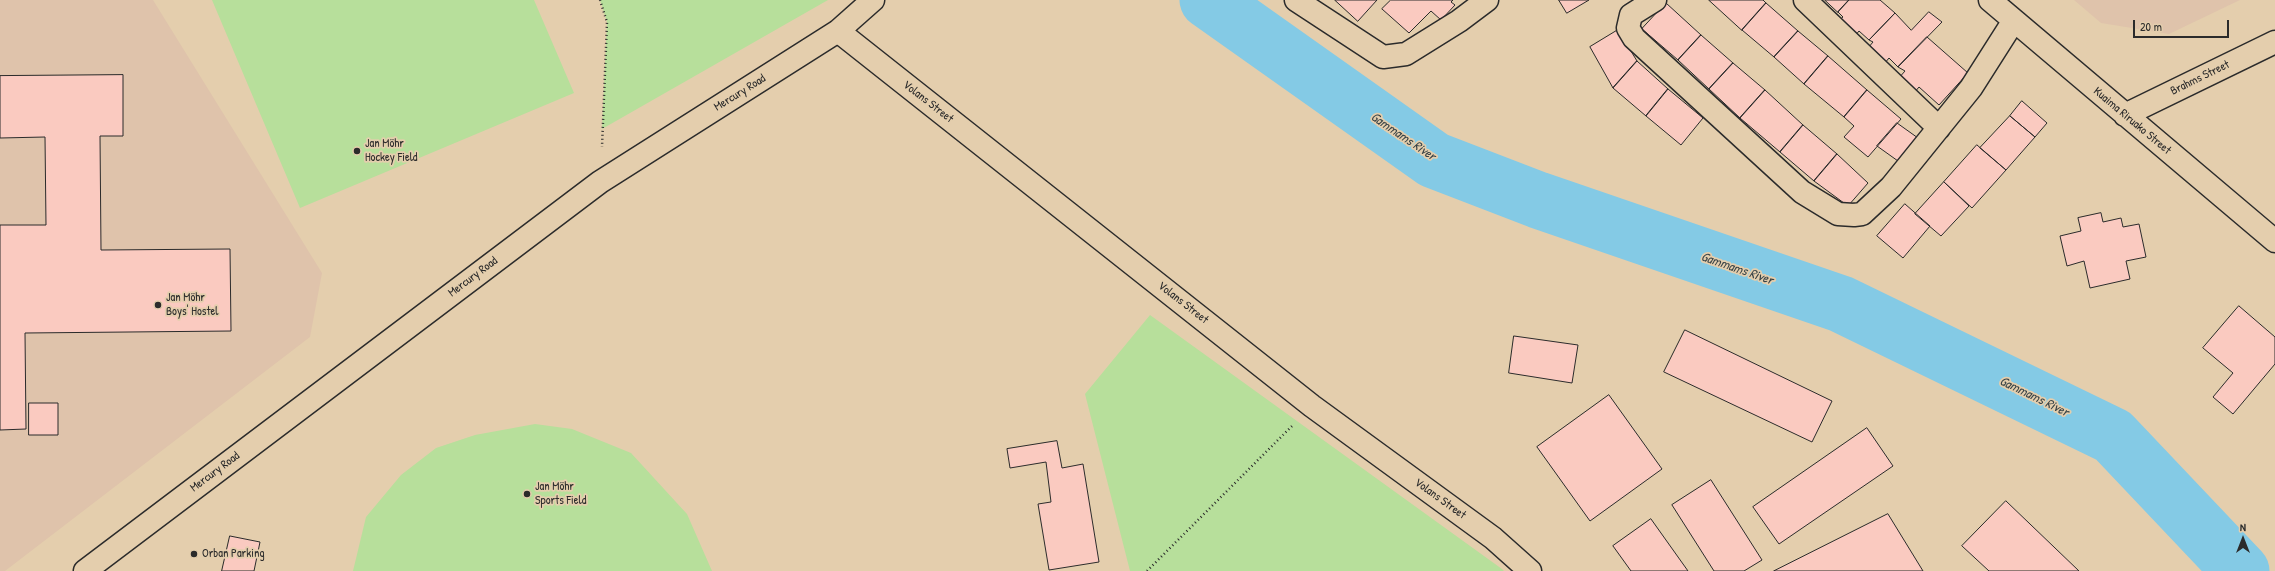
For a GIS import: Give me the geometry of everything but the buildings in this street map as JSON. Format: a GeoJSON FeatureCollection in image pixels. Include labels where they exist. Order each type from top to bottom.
{"type":"FeatureCollection","features":[{"type":"Feature","properties":{"kind":"street","name":"Mercury Road"},"geometry":{"type":"LineString","coordinates":[[85,571],[600,182],[838,31],[873,0]]}},
{"type":"Feature","properties":{"kind":"street"},"geometry":{"type":"LineString","coordinates":[[1296,0],[1383,57],[1406,54],[1459,21],[1487,0]]}},
{"type":"Feature","properties":{"kind":"street"},"geometry":{"type":"LineString","coordinates":[[1655,0],[1631,15],[1628,28],[1634,38],[1802,192],[1838,214],[1854,215],[1862,214],[1891,187],[1971,88],[2013,22]]}},
{"type":"Feature","properties":{"kind":"street"},"geometry":{"type":"LineString","coordinates":[[1805,0],[1939,128]]}},
{"type":"Feature","properties":{"kind":"street","name":"Kuaima Riruako Street"},"geometry":{"type":"LineString","coordinates":[[1990,0],[2013,22],[2275,241]]}},
{"type":"Feature","properties":{"kind":"street","name":"Volans Street"},"geometry":{"type":"LineString","coordinates":[[838,31],[1312,406],[1493,538],[1530,571]]}},
{"type":"Feature","properties":{"kind":"street","name":"Brahms Street"},"geometry":{"type":"LineString","coordinates":[[2125,115],[2275,42]]}},
{"type":"Feature","properties":{"kind":"path"},"geometry":{"type":"LineString","coordinates":[[600,0],[607,22],[600,182]]}},
{"type":"Feature","properties":{"kind":"path"},"geometry":{"type":"LineString","coordinates":[[1147,571],[1312,406]]}},
{"type":"Feature","properties":{"kind":"shaded area","name":"Jan Möhr Boys' Hostel"},"geometry":{"type":"Polygon","coordinates":[[[0,0],[153,0],[322,273],[310,337],[5,571],[0,571],[0,0]]]}},
{"type":"Feature","properties":{"kind":"shaded area"},"geometry":{"type":"Polygon","coordinates":[[[2074,0],[2240,0],[2169,34],[2101,23],[2074,0]]]}},
{"type":"Feature","properties":{"kind":"green space","name":"Jan Möhr Hockey Field"},"geometry":{"type":"Polygon","coordinates":[[[212,0],[534,0],[574,93],[300,208],[212,0]]]}},
{"type":"Feature","properties":{"kind":"green space"},"geometry":{"type":"Polygon","coordinates":[[[600,0],[828,0],[602,129],[607,22],[600,0]]]}},
{"type":"Feature","properties":{"kind":"green space"},"geometry":{"type":"Polygon","coordinates":[[[1150,315],[1504,571],[1130,571],[1085,394],[1150,315]]]}},
{"type":"Feature","properties":{"kind":"green space","name":"Jan Möhr Sports Field"},"geometry":{"type":"Polygon","coordinates":[[[535,424],[572,429],[631,453],[687,514],[712,571],[353,571],[366,517],[401,475],[436,448],[475,435],[535,424]]]}},
{"type":"Feature","properties":{"kind":"waterway","name":"Gammams River"},"geometry":{"type":"LineString","coordinates":[[1208,0],[1434,160],[1538,200],[1841,304],[2113,436],[2241,571]]}},
{"type":"Feature","properties":{"kind":"place","name":"Jan Möhr Hockey Field"},"geometry":{"type":"Point","coordinates":[357,151]}},
{"type":"Feature","properties":{"kind":"place","name":"Jan Möhr Boys' Hostel"},"geometry":{"type":"Point","coordinates":[158,305]}},
{"type":"Feature","properties":{"kind":"place","name":"Jan Möhr Sports Field"},"geometry":{"type":"Point","coordinates":[527,494]}},
{"type":"Feature","properties":{"kind":"place","name":"Orban Parking"},"geometry":{"type":"Point","coordinates":[194,554]}}]}
